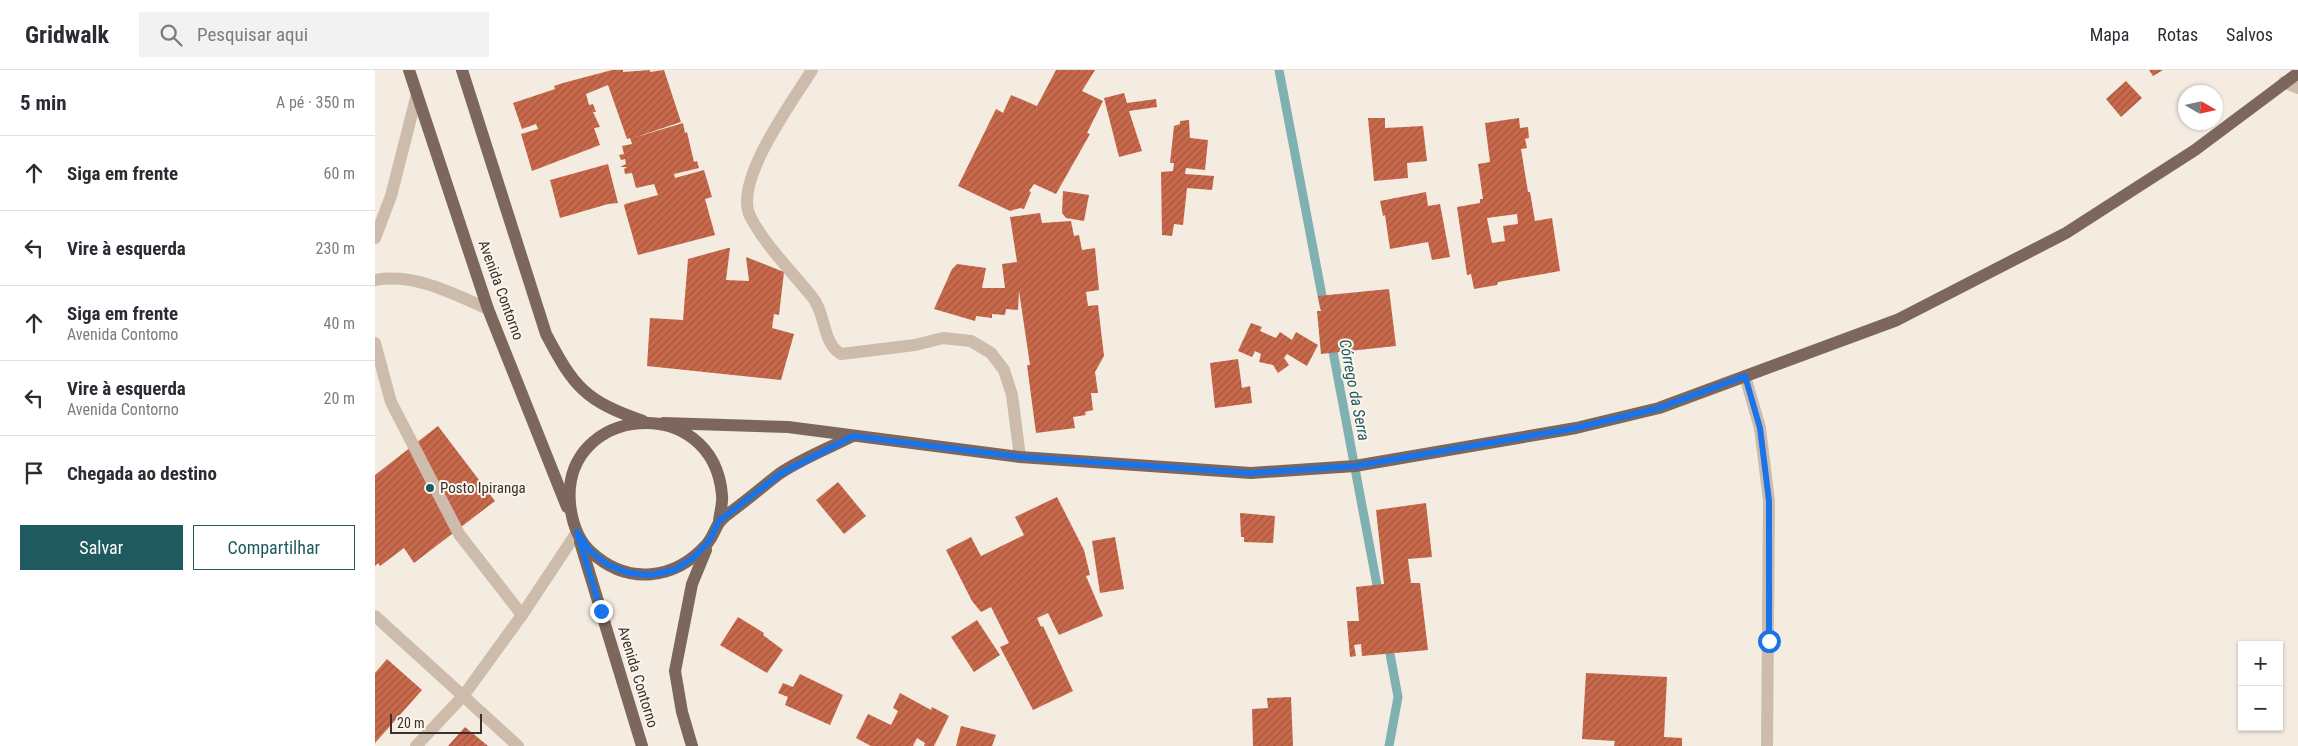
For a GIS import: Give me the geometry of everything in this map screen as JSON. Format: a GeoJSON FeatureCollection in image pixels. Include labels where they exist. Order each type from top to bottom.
{"type":"FeatureCollection","features":[{"type":"Feature","properties":{"kind":"main road","name":"Avenida Contorno"},"geometry":{"type":"LineString","coordinates":[[409,70],[489,309],[571,518]]}},
{"type":"Feature","properties":{"kind":"main road","name":"Avenida Contorno"},"geometry":{"type":"LineString","coordinates":[[462,70],[546,334],[567,372],[585,393],[612,410],[645,422]]}},
{"type":"Feature","properties":{"kind":"main road"},"geometry":{"type":"LineString","coordinates":[[709,541],[693,558],[674,570],[651,575],[636,574],[608,565],[590,551],[577,532],[571,518],[569,494],[574,472],[586,451],[602,435],[623,425],[645,422],[788,427],[1020,457],[1251,473],[1355,466],[1576,428],[1659,408],[1897,320],[2066,233],[2195,150],[2298,73]]}},
{"type":"Feature","properties":{"kind":"main road"},"geometry":{"type":"LineString","coordinates":[[663,423],[686,433],[705,450],[717,471],[722,496],[719,521],[692,584],[675,671],[682,712],[692,746]]}},
{"type":"Feature","properties":{"kind":"main road"},"geometry":{"type":"LineString","coordinates":[[719,521],[780,474],[853,436]]}},
{"type":"Feature","properties":{"kind":"main road","name":"Avenida Contorno"},"geometry":{"type":"LineString","coordinates":[[577,532],[642,746]]}},
{"type":"Feature","properties":{"kind":"street"},"geometry":{"type":"LineString","coordinates":[[812,70],[761,153],[752,174],[747,201],[750,216],[780,259],[815,301],[832,346],[841,354],[915,345],[943,338],[971,341],[991,353],[1004,370],[1012,394],[1020,457]]}},
{"type":"Feature","properties":{"kind":"street"},"geometry":{"type":"LineString","coordinates":[[2284,82],[2298,88]]}},
{"type":"Feature","properties":{"kind":"street"},"geometry":{"type":"LineString","coordinates":[[375,238],[391,196],[417,94]]}},
{"type":"Feature","properties":{"kind":"street"},"geometry":{"type":"LineString","coordinates":[[375,280],[391,278],[420,281],[489,309]]}},
{"type":"Feature","properties":{"kind":"street"},"geometry":{"type":"LineString","coordinates":[[375,343],[391,402],[459,534],[522,615]]}},
{"type":"Feature","properties":{"kind":"street"},"geometry":{"type":"LineString","coordinates":[[1745,376],[1760,428],[1769,501],[1767,746]]}},
{"type":"Feature","properties":{"kind":"street"},"geometry":{"type":"LineString","coordinates":[[416,746],[464,695],[522,615],[577,532]]}},
{"type":"Feature","properties":{"kind":"street"},"geometry":{"type":"LineString","coordinates":[[375,616],[518,746]]}},
{"type":"Feature","properties":{"kind":"building"},"geometry":{"type":"Polygon","coordinates":[[[612,70],[623,70],[623,72],[650,70],[650,72],[664,70],[681,122],[633,138],[683,123],[694,162],[697,161],[699,168],[674,174],[675,178],[704,170],[712,197],[705,199],[715,235],[638,255],[624,206],[625,204],[658,195],[654,184],[636,188],[632,173],[625,174],[624,169],[627,167],[620,167],[626,164],[625,159],[621,160],[619,155],[624,154],[622,146],[632,144],[630,138],[627,139],[608,85],[586,94],[589,105],[593,104],[596,112],[593,112],[600,127],[594,128],[600,145],[532,171],[521,134],[538,129],[536,124],[522,129],[513,103],[555,89],[554,86],[563,83],[612,70]]]}},
{"type":"Feature","properties":{"kind":"building"},"geometry":{"type":"Polygon","coordinates":[[[1056,70],[1095,70],[1082,91],[1103,101],[1087,133],[1090,134],[1056,194],[1034,184],[1029,191],[1031,192],[1024,209],[1020,208],[1010,211],[958,186],[996,109],[1003,113],[1011,95],[1037,106],[1056,70]]]}},
{"type":"Feature","properties":{"kind":"building"},"geometry":{"type":"Polygon","coordinates":[[[2149,70],[2163,70],[2153,76],[2149,70]]]}},
{"type":"Feature","properties":{"kind":"building"},"geometry":{"type":"Polygon","coordinates":[[[2126,81],[2142,98],[2121,117],[2106,99],[2126,81]]]}},
{"type":"Feature","properties":{"kind":"building"},"geometry":{"type":"Polygon","coordinates":[[[1124,93],[1127,103],[1156,99],[1157,107],[1129,111],[1142,151],[1119,157],[1104,98],[1124,93]]]}},
{"type":"Feature","properties":{"kind":"building"},"geometry":{"type":"Polygon","coordinates":[[[1368,118],[1385,118],[1385,128],[1423,126],[1427,161],[1407,163],[1408,178],[1374,181],[1368,118]]]}},
{"type":"Feature","properties":{"kind":"building"},"geometry":{"type":"Polygon","coordinates":[[[1519,118],[1520,128],[1528,127],[1529,138],[1525,139],[1527,148],[1521,149],[1528,192],[1530,192],[1535,221],[1552,218],[1560,271],[1498,282],[1497,285],[1474,289],[1471,274],[1467,275],[1457,207],[1480,203],[1480,199],[1483,199],[1478,164],[1490,162],[1485,123],[1519,118]],[[1517,214],[1487,218],[1492,243],[1505,241],[1503,226],[1518,224],[1517,214]]]}},
{"type":"Feature","properties":{"kind":"building"},"geometry":{"type":"Polygon","coordinates":[[[1189,120],[1190,138],[1208,140],[1205,170],[1186,168],[1185,174],[1214,176],[1212,190],[1187,188],[1183,225],[1174,224],[1172,236],[1162,235],[1161,172],[1173,171],[1174,163],[1170,163],[1174,126],[1180,124],[1180,121],[1189,120]]]}},
{"type":"Feature","properties":{"kind":"building"},"geometry":{"type":"Polygon","coordinates":[[[608,164],[618,203],[608,204],[560,218],[550,180],[608,164]]]}},
{"type":"Feature","properties":{"kind":"building"},"geometry":{"type":"Polygon","coordinates":[[[1063,191],[1089,195],[1084,221],[1066,218],[1062,213],[1063,191]]]}},
{"type":"Feature","properties":{"kind":"building"},"geometry":{"type":"Polygon","coordinates":[[[1426,192],[1428,206],[1440,204],[1450,257],[1432,260],[1428,242],[1390,249],[1385,215],[1383,216],[1380,201],[1426,192]]]}},
{"type":"Feature","properties":{"kind":"building"},"geometry":{"type":"Polygon","coordinates":[[[1040,213],[1042,223],[1071,221],[1074,236],[1079,235],[1082,250],[1095,248],[1099,290],[1086,292],[1088,306],[1098,305],[1104,356],[1095,372],[1098,393],[1091,393],[1093,410],[1085,412],[1086,415],[1073,417],[1075,428],[1036,433],[1027,365],[1030,365],[1019,291],[1018,310],[1006,309],[1005,315],[992,314],[992,318],[976,316],[975,321],[934,309],[952,269],[957,264],[986,268],[982,288],[1005,288],[1002,264],[1017,262],[1010,217],[1040,213]]]}},
{"type":"Feature","properties":{"kind":"building"},"geometry":{"type":"Polygon","coordinates":[[[730,248],[726,280],[749,281],[746,257],[784,272],[779,315],[774,314],[772,328],[794,334],[781,380],[647,366],[650,318],[683,320],[688,259],[730,248]]]}},
{"type":"Feature","properties":{"kind":"building"},"geometry":{"type":"Polygon","coordinates":[[[1389,289],[1396,346],[1321,354],[1317,311],[1321,311],[1318,296],[1389,289]]]}},
{"type":"Feature","properties":{"kind":"building"},"geometry":{"type":"Polygon","coordinates":[[[1251,323],[1262,327],[1260,331],[1276,338],[1280,332],[1292,340],[1296,332],[1318,345],[1307,366],[1287,354],[1284,358],[1289,365],[1278,373],[1273,365],[1259,362],[1261,354],[1255,351],[1252,357],[1238,351],[1251,323]]]}},
{"type":"Feature","properties":{"kind":"building"},"geometry":{"type":"Polygon","coordinates":[[[1238,359],[1242,388],[1250,386],[1252,403],[1215,408],[1210,363],[1238,359]]]}},
{"type":"Feature","properties":{"kind":"building","name":"Posto Ipiranga"},"geometry":{"type":"Polygon","coordinates":[[[438,426],[495,501],[414,563],[404,548],[380,566],[378,563],[375,566],[375,475],[438,426]]]}},
{"type":"Feature","properties":{"kind":"building"},"geometry":{"type":"Polygon","coordinates":[[[838,482],[866,516],[844,534],[816,500],[838,482]]]}},
{"type":"Feature","properties":{"kind":"building"},"geometry":{"type":"Polygon","coordinates":[[[1057,497],[1084,550],[1090,575],[1086,576],[1103,616],[1059,635],[1048,613],[1037,618],[1041,627],[1043,626],[1073,691],[1033,710],[1000,647],[1009,643],[991,607],[981,612],[972,601],[946,550],[971,537],[981,556],[1024,535],[1015,517],[1057,497]]]}},
{"type":"Feature","properties":{"kind":"building"},"geometry":{"type":"Polygon","coordinates":[[[1426,503],[1432,557],[1408,559],[1411,583],[1420,583],[1428,650],[1362,656],[1361,644],[1354,645],[1356,656],[1350,657],[1347,621],[1359,621],[1356,587],[1384,584],[1376,510],[1426,503]]]}},
{"type":"Feature","properties":{"kind":"building"},"geometry":{"type":"Polygon","coordinates":[[[1240,513],[1275,516],[1273,543],[1244,542],[1244,537],[1241,537],[1240,513]]]}},
{"type":"Feature","properties":{"kind":"building"},"geometry":{"type":"Polygon","coordinates":[[[1115,537],[1124,589],[1100,593],[1092,541],[1115,537]]]}},
{"type":"Feature","properties":{"kind":"building"},"geometry":{"type":"Polygon","coordinates":[[[738,617],[764,633],[763,635],[783,650],[767,673],[720,645],[738,617]]]}},
{"type":"Feature","properties":{"kind":"building"},"geometry":{"type":"Polygon","coordinates":[[[977,620],[1000,655],[974,672],[951,637],[977,620]]]}},
{"type":"Feature","properties":{"kind":"building"},"geometry":{"type":"Polygon","coordinates":[[[387,659],[422,690],[375,743],[375,673],[387,659]]]}},
{"type":"Feature","properties":{"kind":"building"},"geometry":{"type":"Polygon","coordinates":[[[1586,673],[1667,677],[1664,737],[1682,738],[1682,746],[1614,746],[1615,741],[1582,739],[1586,673]]]}},
{"type":"Feature","properties":{"kind":"building"},"geometry":{"type":"Polygon","coordinates":[[[800,674],[843,695],[830,725],[785,705],[788,697],[778,693],[783,683],[793,687],[800,674]]]}},
{"type":"Feature","properties":{"kind":"building"},"geometry":{"type":"Polygon","coordinates":[[[900,693],[931,710],[932,707],[949,716],[934,746],[924,746],[925,743],[917,738],[913,746],[871,746],[856,738],[868,714],[891,725],[898,711],[893,708],[900,693]]]}},
{"type":"Feature","properties":{"kind":"building"},"geometry":{"type":"Polygon","coordinates":[[[1291,697],[1293,746],[1253,746],[1252,709],[1268,708],[1267,698],[1291,697]]]}},
{"type":"Feature","properties":{"kind":"building"},"geometry":{"type":"Polygon","coordinates":[[[961,726],[996,735],[992,746],[956,746],[961,726]]]}},
{"type":"Feature","properties":{"kind":"building"},"geometry":{"type":"Polygon","coordinates":[[[465,727],[488,746],[448,746],[465,727]]]}},
{"type":"Feature","properties":{"kind":"waterway","name":"Córrego da Serra"},"geometry":{"type":"LineString","coordinates":[[1279,70],[1324,306]]}},
{"type":"Feature","properties":{"kind":"waterway","name":"Córrego da Serra"},"geometry":{"type":"LineString","coordinates":[[1331,341],[1379,596]]}},
{"type":"Feature","properties":{"kind":"waterway","name":"Córrego da Serra"},"geometry":{"type":"LineString","coordinates":[[1388,643],[1398,697],[1389,746]]}},
{"type":"Feature","properties":{"kind":"place","name":"Posto Ipiranga"},"geometry":{"type":"Point","coordinates":[430,488]}},
{"type":"Feature","properties":{"kind":"route"},"geometry":{"type":"LineString","coordinates":[[601,611],[577,532],[590,551],[608,565],[629,573],[651,575],[674,570],[693,558],[709,541],[719,521],[780,474],[853,436],[1020,457],[1251,473],[1355,466],[1576,428],[1659,408],[1745,376],[1760,428],[1769,501],[1769,641]]}}]}
